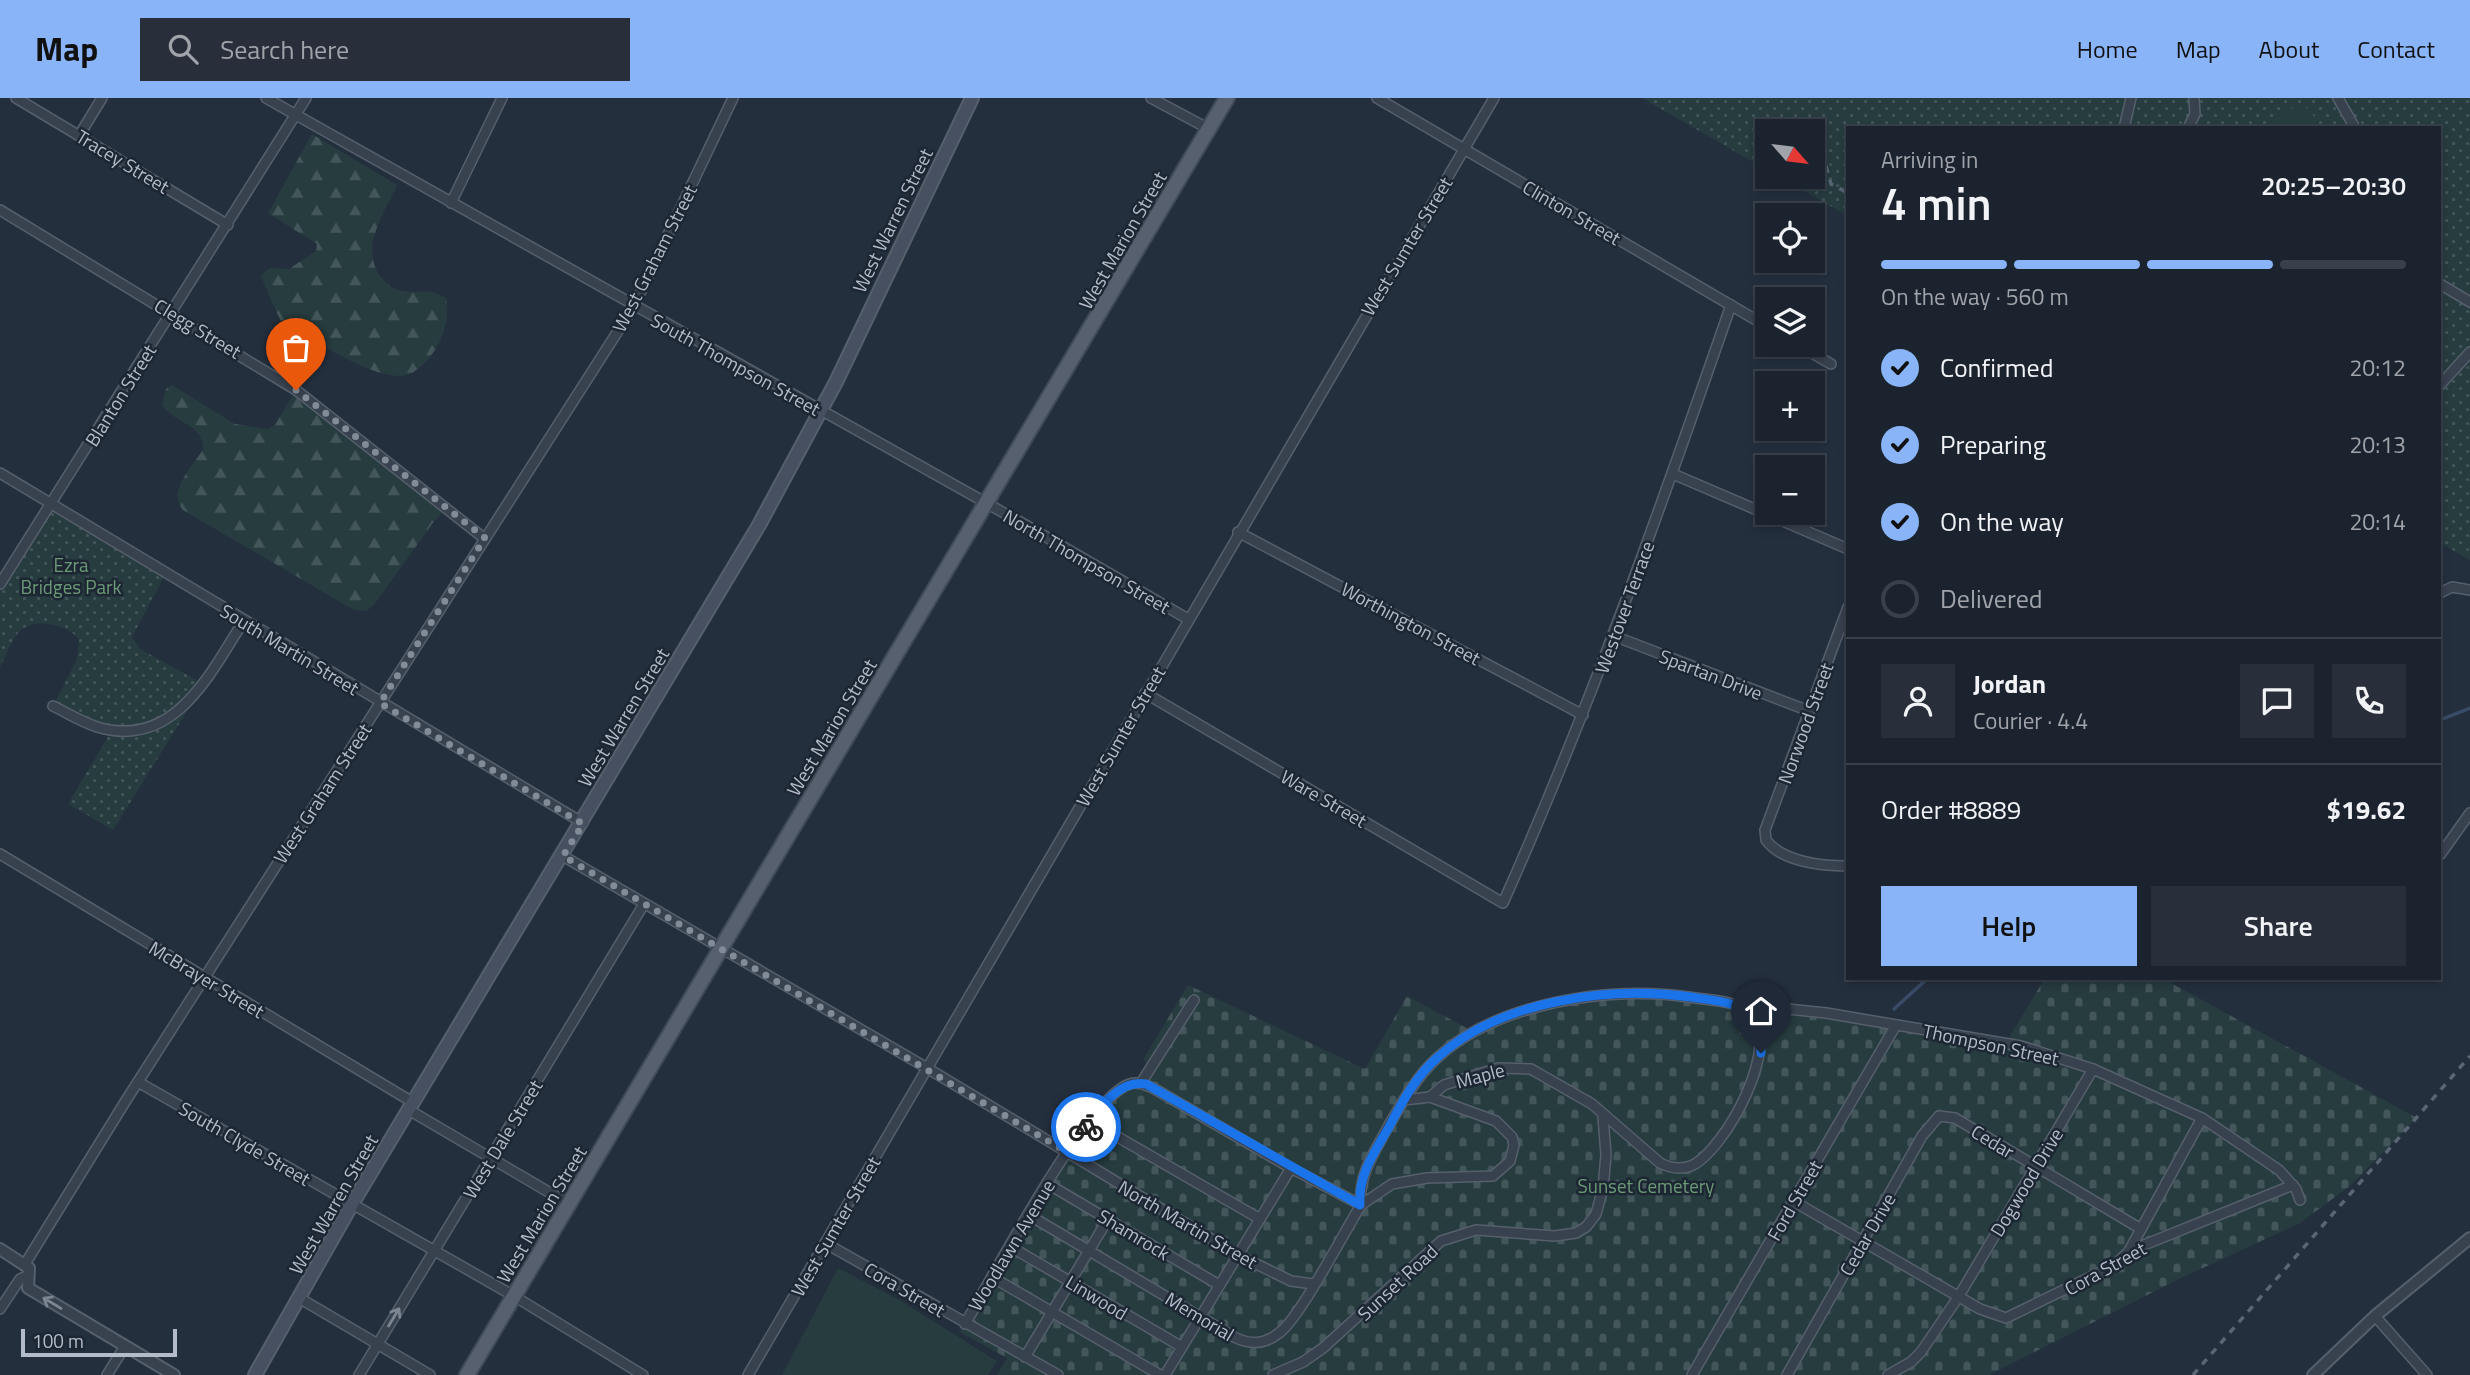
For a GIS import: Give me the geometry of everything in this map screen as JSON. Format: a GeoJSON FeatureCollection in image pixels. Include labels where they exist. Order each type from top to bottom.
{"type":"FeatureCollection","features":[{"type":"Feature","properties":{"kind":"main road","name":"West Warren Street"},"geometry":{"type":"LineString","coordinates":[[255,1375],[352,1204],[583,824],[747,546],[820,412],[972,98]]}},
{"type":"Feature","properties":{"kind":"main road","name":"West Marion Street"},"geometry":{"type":"LineString","coordinates":[[467,1375],[1227,98]]}},
{"type":"Feature","properties":{"kind":"street","name":"Tracey Street"},"geometry":{"type":"LineString","coordinates":[[16,98],[228,225]]}},
{"type":"Feature","properties":{"kind":"street"},"geometry":{"type":"LineString","coordinates":[[80,134],[102,98]]}},
{"type":"Feature","properties":{"kind":"street","name":"South Thompson Street"},"geometry":{"type":"LineString","coordinates":[[266,98],[987,504]]}},
{"type":"Feature","properties":{"kind":"street","name":"Blanton Street"},"geometry":{"type":"LineString","coordinates":[[0,584],[306,98]]}},
{"type":"Feature","properties":{"kind":"street"},"geometry":{"type":"LineString","coordinates":[[451,203],[502,98]]}},
{"type":"Feature","properties":{"kind":"street","name":"West Graham Street"},"geometry":{"type":"LineString","coordinates":[[0,1309],[27,1270],[138,1082],[634,306],[733,98]]}},
{"type":"Feature","properties":{"kind":"street"},"geometry":{"type":"LineString","coordinates":[[1151,98],[1209,129]]}},
{"type":"Feature","properties":{"kind":"street","name":"Clinton Street"},"geometry":{"type":"LineString","coordinates":[[1377,98],[1755,319]]}},
{"type":"Feature","properties":{"kind":"street","name":"West Sumter Street"},"geometry":{"type":"LineString","coordinates":[[748,1375],[1238,532],[1494,98]]}},
{"type":"Feature","properties":{"kind":"street"},"geometry":{"type":"LineString","coordinates":[[2127,126],[2131,98]]}},
{"type":"Feature","properties":{"kind":"street"},"geometry":{"type":"LineString","coordinates":[[2189,126],[2195,114],[2194,98]]}},
{"type":"Feature","properties":{"kind":"street"},"geometry":{"type":"LineString","coordinates":[[2338,98],[2354,126]]}},
{"type":"Feature","properties":{"kind":"street","name":"Clegg Street"},"geometry":{"type":"LineString","coordinates":[[0,209],[296,390],[485,538]]}},
{"type":"Feature","properties":{"kind":"street"},"geometry":{"type":"LineString","coordinates":[[2441,285],[2470,302]]}},
{"type":"Feature","properties":{"kind":"street","name":"Westover Terrace"},"geometry":{"type":"LineString","coordinates":[[1503,903],[1614,636],[1731,305]]}},
{"type":"Feature","properties":{"kind":"street"},"geometry":{"type":"LineString","coordinates":[[2441,384],[2470,352]]}},
{"type":"Feature","properties":{"kind":"street"},"geometry":{"type":"LineString","coordinates":[[1819,357],[1831,364]]}},
{"type":"Feature","properties":{"kind":"street","name":"South Martin Street"},"geometry":{"type":"LineString","coordinates":[[0,473],[53,503],[243,622],[583,824]]}},
{"type":"Feature","properties":{"kind":"street"},"geometry":{"type":"LineString","coordinates":[[1673,474],[1846,548]]}},
{"type":"Feature","properties":{"kind":"street","name":"North Thompson Street"},"geometry":{"type":"LineString","coordinates":[[987,504],[1188,619]]}},
{"type":"Feature","properties":{"kind":"street","name":"Worthington Street"},"geometry":{"type":"LineString","coordinates":[[1238,532],[1583,715]]}},
{"type":"Feature","properties":{"kind":"street"},"geometry":{"type":"LineString","coordinates":[[2441,592],[2452,587],[2470,590]]}},
{"type":"Feature","properties":{"kind":"street","name":"Norwood Street"},"geometry":{"type":"LineString","coordinates":[[1846,612],[1770,816],[1766,840],[1770,846],[1793,857],[1826,865],[1846,866]]}},
{"type":"Feature","properties":{"kind":"street"},"geometry":{"type":"LineString","coordinates":[[52,706],[97,726],[112,729],[145,727],[165,720],[193,698],[243,622]]}},
{"type":"Feature","properties":{"kind":"street","name":"Spartan Drive"},"geometry":{"type":"LineString","coordinates":[[1614,636],[1809,711]]}},
{"type":"Feature","properties":{"kind":"street","name":"Ware Street"},"geometry":{"type":"LineString","coordinates":[[1144,693],[1503,903]]}},
{"type":"Feature","properties":{"kind":"street"},"geometry":{"type":"LineString","coordinates":[[2441,854],[2470,813]]}},
{"type":"Feature","properties":{"kind":"street","name":"McBrayer Street"},"geometry":{"type":"LineString","coordinates":[[0,854],[205,977],[491,1158],[569,1204]]}},
{"type":"Feature","properties":{"kind":"street"},"geometry":{"type":"LineString","coordinates":[[563,856],[721,949]]}},
{"type":"Feature","properties":{"kind":"street","name":"West Dale Street"},"geometry":{"type":"LineString","coordinates":[[359,1375],[644,904]]}},
{"type":"Feature","properties":{"kind":"street","name":"North Martin Street"},"geometry":{"type":"LineString","coordinates":[[721,949],[927,1068],[1238,1255],[1291,1281],[1313,1283]]}},
{"type":"Feature","properties":{"kind":"street","name":"Thompson Street"},"geometry":{"type":"LineString","coordinates":[[1360,1205],[1359,1186],[1364,1171],[1404,1100],[1425,1070],[1456,1043],[1494,1022],[1533,1009],[1595,997],[1665,994],[1826,1013],[2021,1046],[2093,1069],[2202,1118],[2279,1170],[2293,1185],[2300,1200]]}},
{"type":"Feature","properties":{"kind":"street"},"geometry":{"type":"LineString","coordinates":[[1194,1000],[1141,1083],[1360,1205],[1392,1184],[1427,1178],[1493,1176],[1510,1161],[1514,1145],[1503,1126],[1430,1097],[1404,1100]]}},
{"type":"Feature","properties":{"kind":"street","name":"Thompson Street"},"geometry":{"type":"LineString","coordinates":[[1604,1117],[1666,1166],[1686,1167],[1702,1159],[1724,1132],[1744,1097],[1761,1053],[1759,1022],[1746,1009],[1724,1002]]}},
{"type":"Feature","properties":{"kind":"street","name":"Ford Street"},"geometry":{"type":"LineString","coordinates":[[1692,1375],[1896,1025]]}},
{"type":"Feature","properties":{"kind":"street","name":"Maple"},"geometry":{"type":"LineString","coordinates":[[1430,1097],[1444,1085],[1498,1068],[1523,1066],[1569,1089],[1592,1104],[1604,1117]]}},
{"type":"Feature","properties":{"kind":"street","name":"Dogwood Drive"},"geometry":{"type":"LineString","coordinates":[[1959,1296],[2093,1069]]}},
{"type":"Feature","properties":{"kind":"street","name":"South Clyde Street"},"geometry":{"type":"LineString","coordinates":[[138,1082],[514,1296],[643,1375]]}},
{"type":"Feature","properties":{"kind":"street","name":"Woodlawn Avenue"},"geometry":{"type":"LineString","coordinates":[[965,1324],[1067,1152],[1090,1121],[1119,1091],[1128,1085],[1141,1083]]}},
{"type":"Feature","properties":{"kind":"street","name":"Cedar"},"geometry":{"type":"LineString","coordinates":[[1922,1136],[1939,1116],[1949,1116],[2141,1229]]}},
{"type":"Feature","properties":{"kind":"street","name":"Sunset Road"},"geometry":{"type":"LineString","coordinates":[[1273,1375],[1303,1362],[1323,1348],[1440,1241],[1476,1230],[1555,1236],[1576,1233],[1586,1227],[1596,1214],[1603,1188],[1606,1155],[1604,1117]]}},
{"type":"Feature","properties":{"kind":"street"},"geometry":{"type":"LineString","coordinates":[[2129,1251],[2202,1118]]}},
{"type":"Feature","properties":{"kind":"street"},"geometry":{"type":"LineString","coordinates":[[1090,1121],[1260,1219]]}},
{"type":"Feature","properties":{"kind":"street","name":"Cedar Drive"},"geometry":{"type":"LineString","coordinates":[[1787,1375],[1922,1136]]}},
{"type":"Feature","properties":{"kind":"street"},"geometry":{"type":"LineString","coordinates":[[992,1277],[1163,1375],[1290,1168]]}},
{"type":"Feature","properties":{"kind":"street","name":"Shamrock"},"geometry":{"type":"LineString","coordinates":[[1048,1184],[1219,1285]]}},
{"type":"Feature","properties":{"kind":"street","name":"Cora Street"},"geometry":{"type":"LineString","coordinates":[[1793,1201],[2000,1318],[2014,1316],[2115,1265],[2129,1251],[2293,1185]]}},
{"type":"Feature","properties":{"kind":"street","name":"Memorial"},"geometry":{"type":"LineString","coordinates":[[1030,1215],[1245,1342],[1265,1341],[1288,1324],[1360,1205]]}},
{"type":"Feature","properties":{"kind":"street"},"geometry":{"type":"LineString","coordinates":[[1025,1357],[1108,1219]]}},
{"type":"Feature","properties":{"kind":"street"},"geometry":{"type":"LineString","coordinates":[[2313,1375],[2375,1316],[2470,1238]]}},
{"type":"Feature","properties":{"kind":"street","name":"Cora Street"},"geometry":{"type":"LineString","coordinates":[[825,1243],[1058,1375]]}},
{"type":"Feature","properties":{"kind":"street","name":"Linwood"},"geometry":{"type":"LineString","coordinates":[[1011,1247],[1182,1347]]}},
{"type":"Feature","properties":{"kind":"street"},"geometry":{"type":"LineString","coordinates":[[0,1249],[27,1270],[28,1288],[174,1375]]}},
{"type":"Feature","properties":{"kind":"street"},"geometry":{"type":"LineString","coordinates":[[1888,1375],[1916,1358],[1959,1296]]}},
{"type":"Feature","properties":{"kind":"street"},"geometry":{"type":"LineString","coordinates":[[301,1298],[430,1375]]}},
{"type":"Feature","properties":{"kind":"street"},"geometry":{"type":"LineString","coordinates":[[2375,1316],[2427,1375]]}},
{"type":"Feature","properties":{"kind":"street"},"geometry":{"type":"LineString","coordinates":[[107,1375],[125,1346]]}},
{"type":"Feature","properties":{"kind":"green space"},"geometry":{"type":"Polygon","coordinates":[[[1642,98],[2470,98],[2470,560],[2441,544],[2441,126],[1846,126],[1846,215],[1800,189],[1825,189],[1825,119],[1755,119],[1755,163],[1642,98]]]}},
{"type":"Feature","properties":{"kind":"green space"},"geometry":{"type":"Polygon","coordinates":[[[2296,106],[2308,108],[2321,126],[2261,126],[2296,106]]]}},
{"type":"Feature","properties":{"kind":"green space"},"geometry":{"type":"Polygon","coordinates":[[[312,134],[397,185],[380,219],[373,243],[375,266],[383,280],[401,290],[429,292],[446,298],[447,318],[441,338],[428,359],[412,373],[388,375],[357,364],[282,323],[264,283],[261,275],[270,268],[289,269],[316,251],[317,244],[268,213],[312,134]]]}},
{"type":"Feature","properties":{"kind":"green space"},"geometry":{"type":"Polygon","coordinates":[[[172,385],[235,424],[268,429],[275,425],[296,390],[450,511],[441,514],[432,524],[374,605],[366,611],[354,610],[183,510],[179,503],[179,487],[203,450],[203,442],[194,430],[162,405],[166,389],[172,385]]]}},
{"type":"Feature","properties":{"kind":"green space","name":"Ezra Bridges Park"},"geometry":{"type":"Polygon","coordinates":[[[53,503],[166,573],[132,637],[140,649],[204,684],[113,830],[68,804],[112,730],[53,706],[77,659],[79,639],[59,626],[33,624],[19,632],[0,667],[0,584],[53,503]]]}},
{"type":"Feature","properties":{"kind":"green space","name":"Sunset Cemetery"},"geometry":{"type":"Polygon","coordinates":[[[2044,980],[2166,980],[2417,1118],[2350,1186],[2300,1223],[2179,1279],[1989,1375],[997,1375],[1007,1358],[960,1332],[1067,1152],[1096,1114],[1148,1071],[1144,1058],[1188,985],[1365,1069],[1407,996],[1474,1032],[1494,1022],[1580,999],[1665,994],[1826,1013],[2005,1044],[2044,980]]]}},
{"type":"Feature","properties":{"kind":"green space"},"geometry":{"type":"Polygon","coordinates":[[[838,1268],[901,1301],[997,1361],[988,1375],[782,1375],[838,1268]]]}},
{"type":"Feature","properties":{"kind":"waterway"},"geometry":{"type":"LineString","coordinates":[[2441,720],[2470,708]]}},
{"type":"Feature","properties":{"kind":"waterway"},"geometry":{"type":"LineString","coordinates":[[1894,1009],[1926,980]]}},
{"type":"Feature","properties":{"kind":"railway"},"geometry":{"type":"LineString","coordinates":[[1826,166],[1831,184],[1846,192]]}},
{"type":"Feature","properties":{"kind":"railway"},"geometry":{"type":"LineString","coordinates":[[2193,1375],[2470,1056]]}},
{"type":"Feature","properties":{"kind":"way so far"},"geometry":{"type":"LineString","coordinates":[[296,390],[485,538],[380,703],[583,824],[563,856],[1067,1152],[1086,1127]]}},
{"type":"Feature","properties":{"kind":"route"},"geometry":{"type":"LineString","coordinates":[[1086,1127],[1119,1091],[1135,1083],[1146,1084],[1290,1168],[1360,1205],[1359,1186],[1364,1171],[1404,1100],[1425,1070],[1456,1043],[1494,1022],[1533,1009],[1580,999],[1665,994],[1724,1002],[1746,1009],[1759,1022],[1762,1035],[1761,1053]]}}]}
